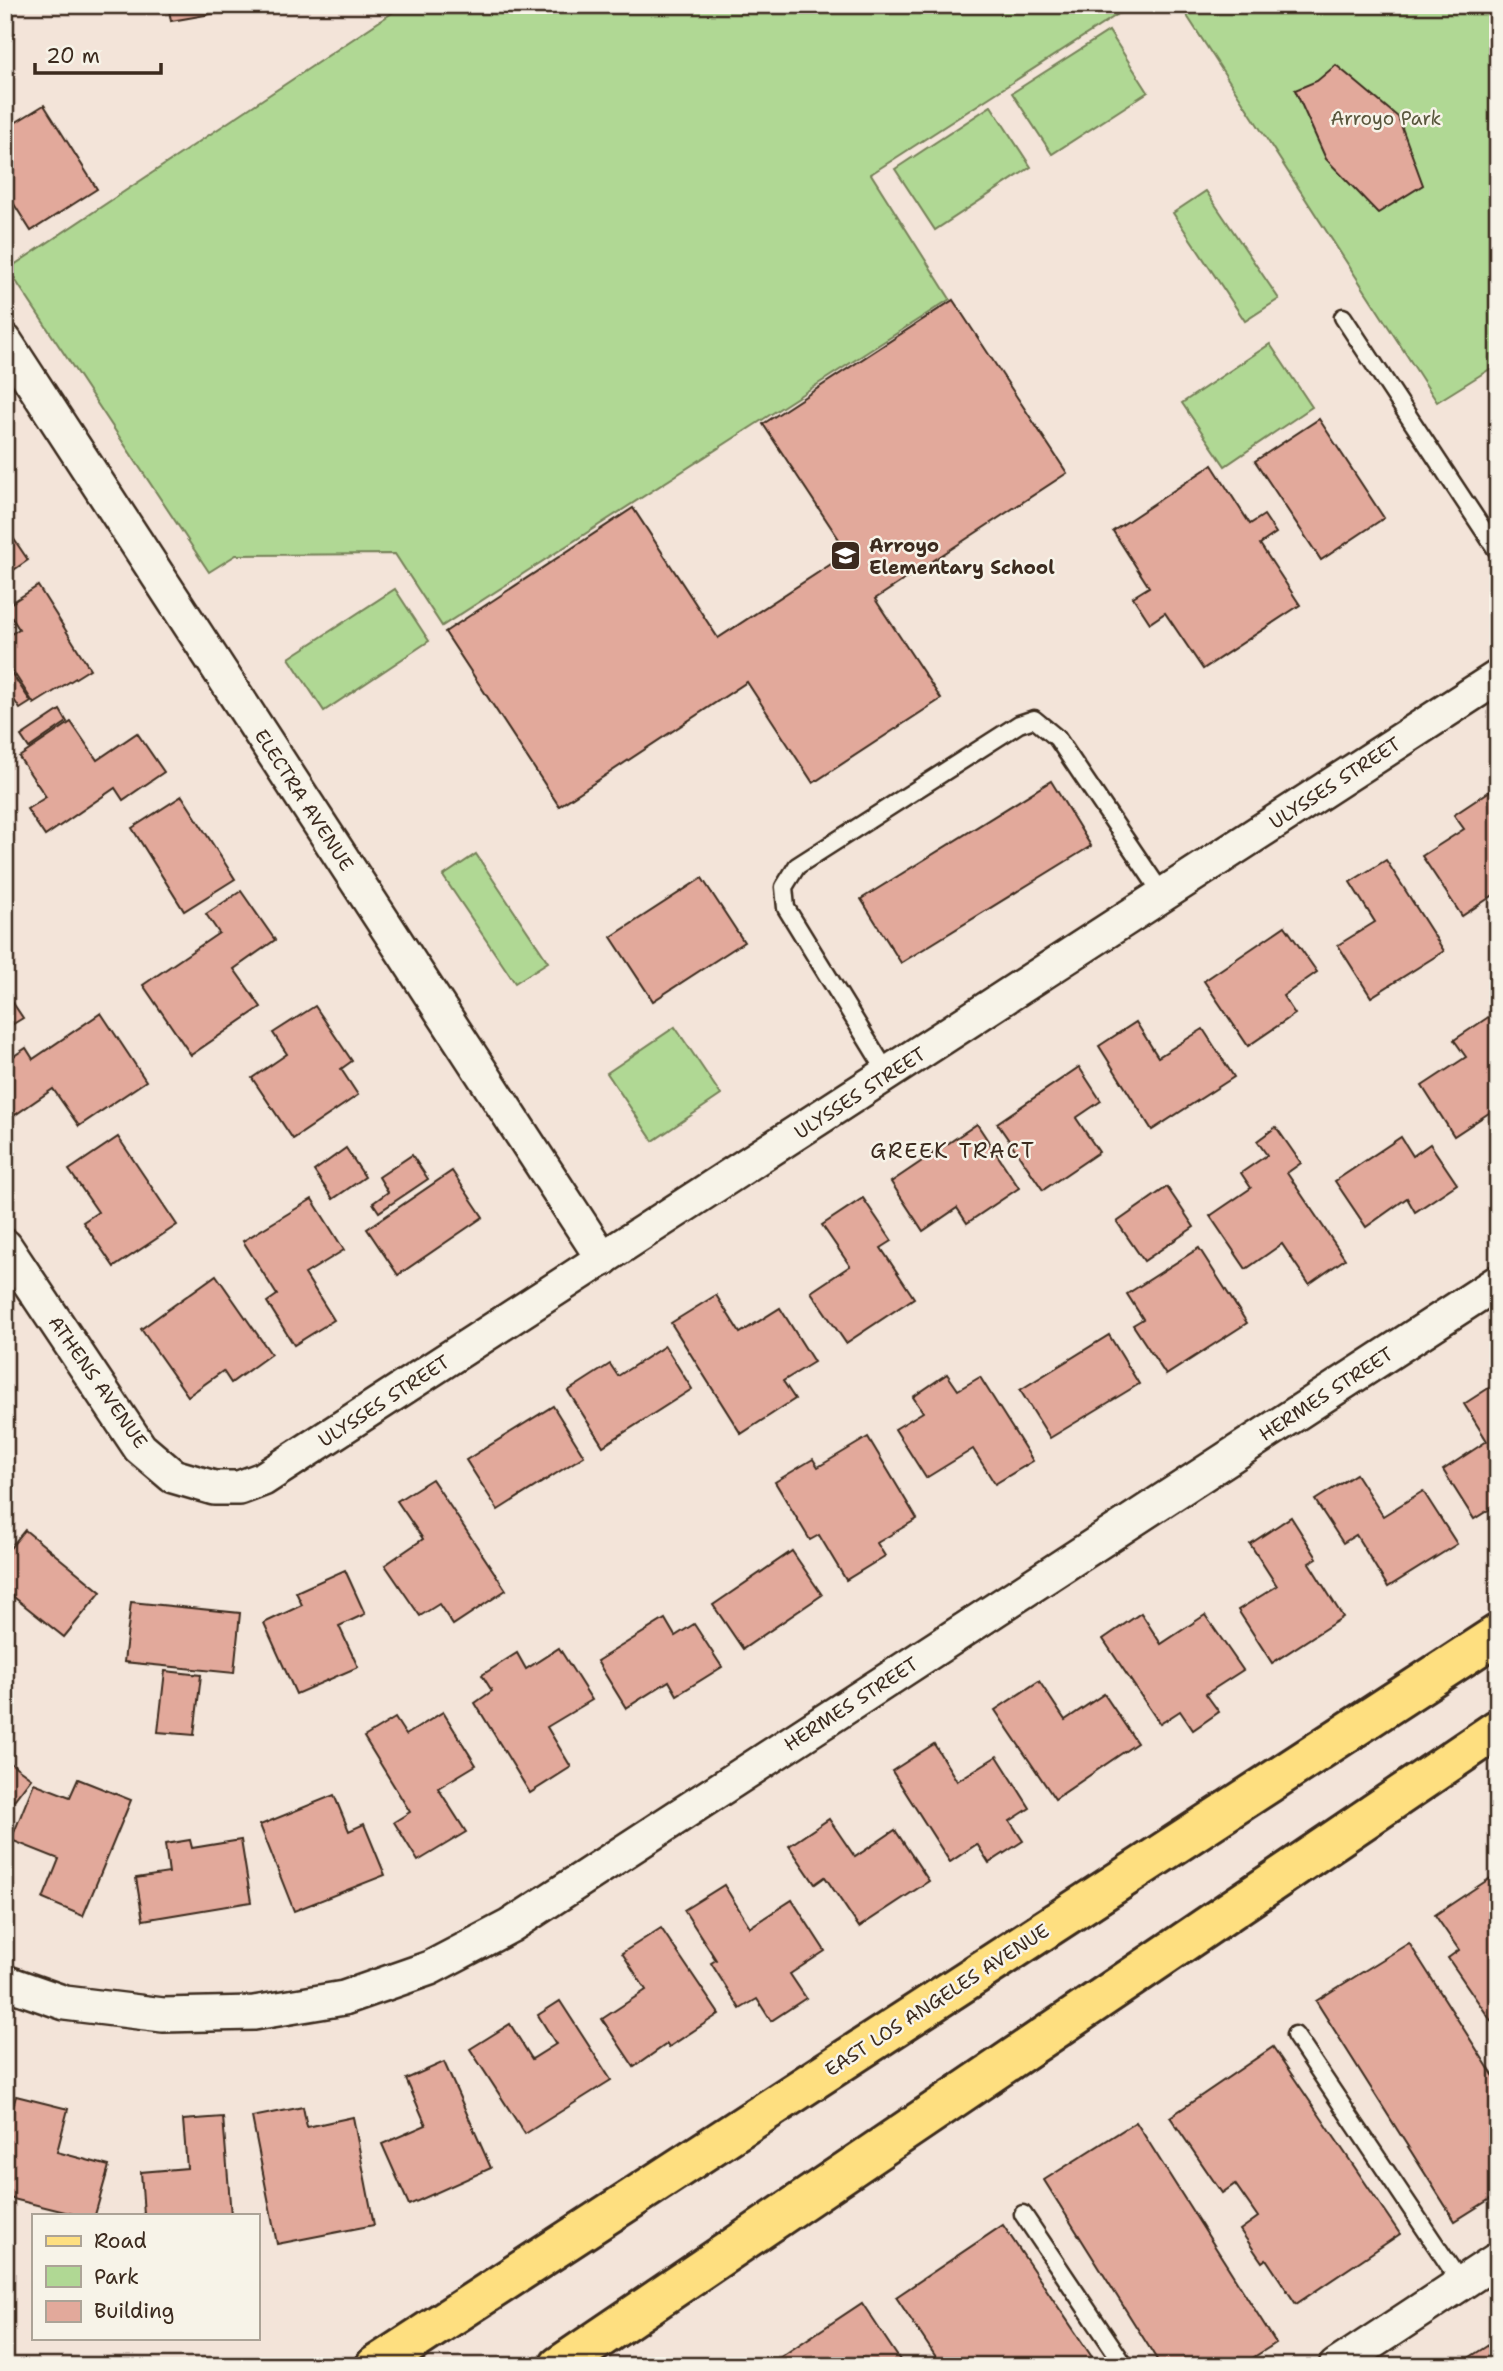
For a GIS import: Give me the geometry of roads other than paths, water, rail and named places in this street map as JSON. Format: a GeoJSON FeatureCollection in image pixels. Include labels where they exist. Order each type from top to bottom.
{"type":"FeatureCollection","features":[{"type":"Feature","properties":{"kind":"main road","name":"EAST LOS ANGELES AVENUE"},"geometry":{"type":"LineString","coordinates":[[375,2366],[1498,1634]]}},
{"type":"Feature","properties":{"kind":"main road"},"geometry":{"type":"LineString","coordinates":[[559,2366],[1498,1729]]}},
{"type":"Feature","properties":{"kind":"street","name":"ELECTRA AVENUE"},"geometry":{"type":"LineString","coordinates":[[5,341],[603,1259]]}},
{"type":"Feature","properties":{"kind":"street","name":"ULYSSES STREET"},"geometry":{"type":"LineString","coordinates":[[215,1488],[239,1488],[263,1479],[1498,677]]}},
{"type":"Feature","properties":{"kind":"street","name":"ATHENS AVENUE"},"geometry":{"type":"LineString","coordinates":[[5,1246],[140,1448],[173,1476],[215,1488]]}},
{"type":"Feature","properties":{"kind":"street","name":"HERMES STREET"},"geometry":{"type":"LineString","coordinates":[[5,1982],[65,2003],[163,2015],[254,2013],[344,1998],[430,1969],[510,1926],[1498,1282]]}},
{"type":"Feature","properties":{"kind":"street"},"geometry":{"type":"LineString","coordinates":[[1336,2366],[1498,2259]]}},
{"type":"Feature","properties":{"kind":"lane"},"geometry":{"type":"LineString","coordinates":[[1343,317],[1498,552]]}},
{"type":"Feature","properties":{"kind":"lane"},"geometry":{"type":"LineString","coordinates":[[888,1074],[786,908],[784,887],[797,866],[1018,724],[1034,719],[1057,738],[1163,895]]}},
{"type":"Feature","properties":{"kind":"lane"},"geometry":{"type":"LineString","coordinates":[[1295,2035],[1461,2283]]}},
{"type":"Feature","properties":{"kind":"lane"},"geometry":{"type":"LineString","coordinates":[[1023,2214],[1125,2366]]}},
{"type":"Feature","properties":{"kind":"place","name":"Arroyo Elementary School"},"geometry":{"type":"Point","coordinates":[846,556]}},
{"type":"Feature","properties":{"kind":"district","name":"GREEK TRACT"},"geometry":{"type":"Point","coordinates":[953,1151]}},
{"type":"Feature","properties":{"kind":"park label","name":"Arroyo Park"},"geometry":{"type":"Point","coordinates":[1386,118]}}]}
